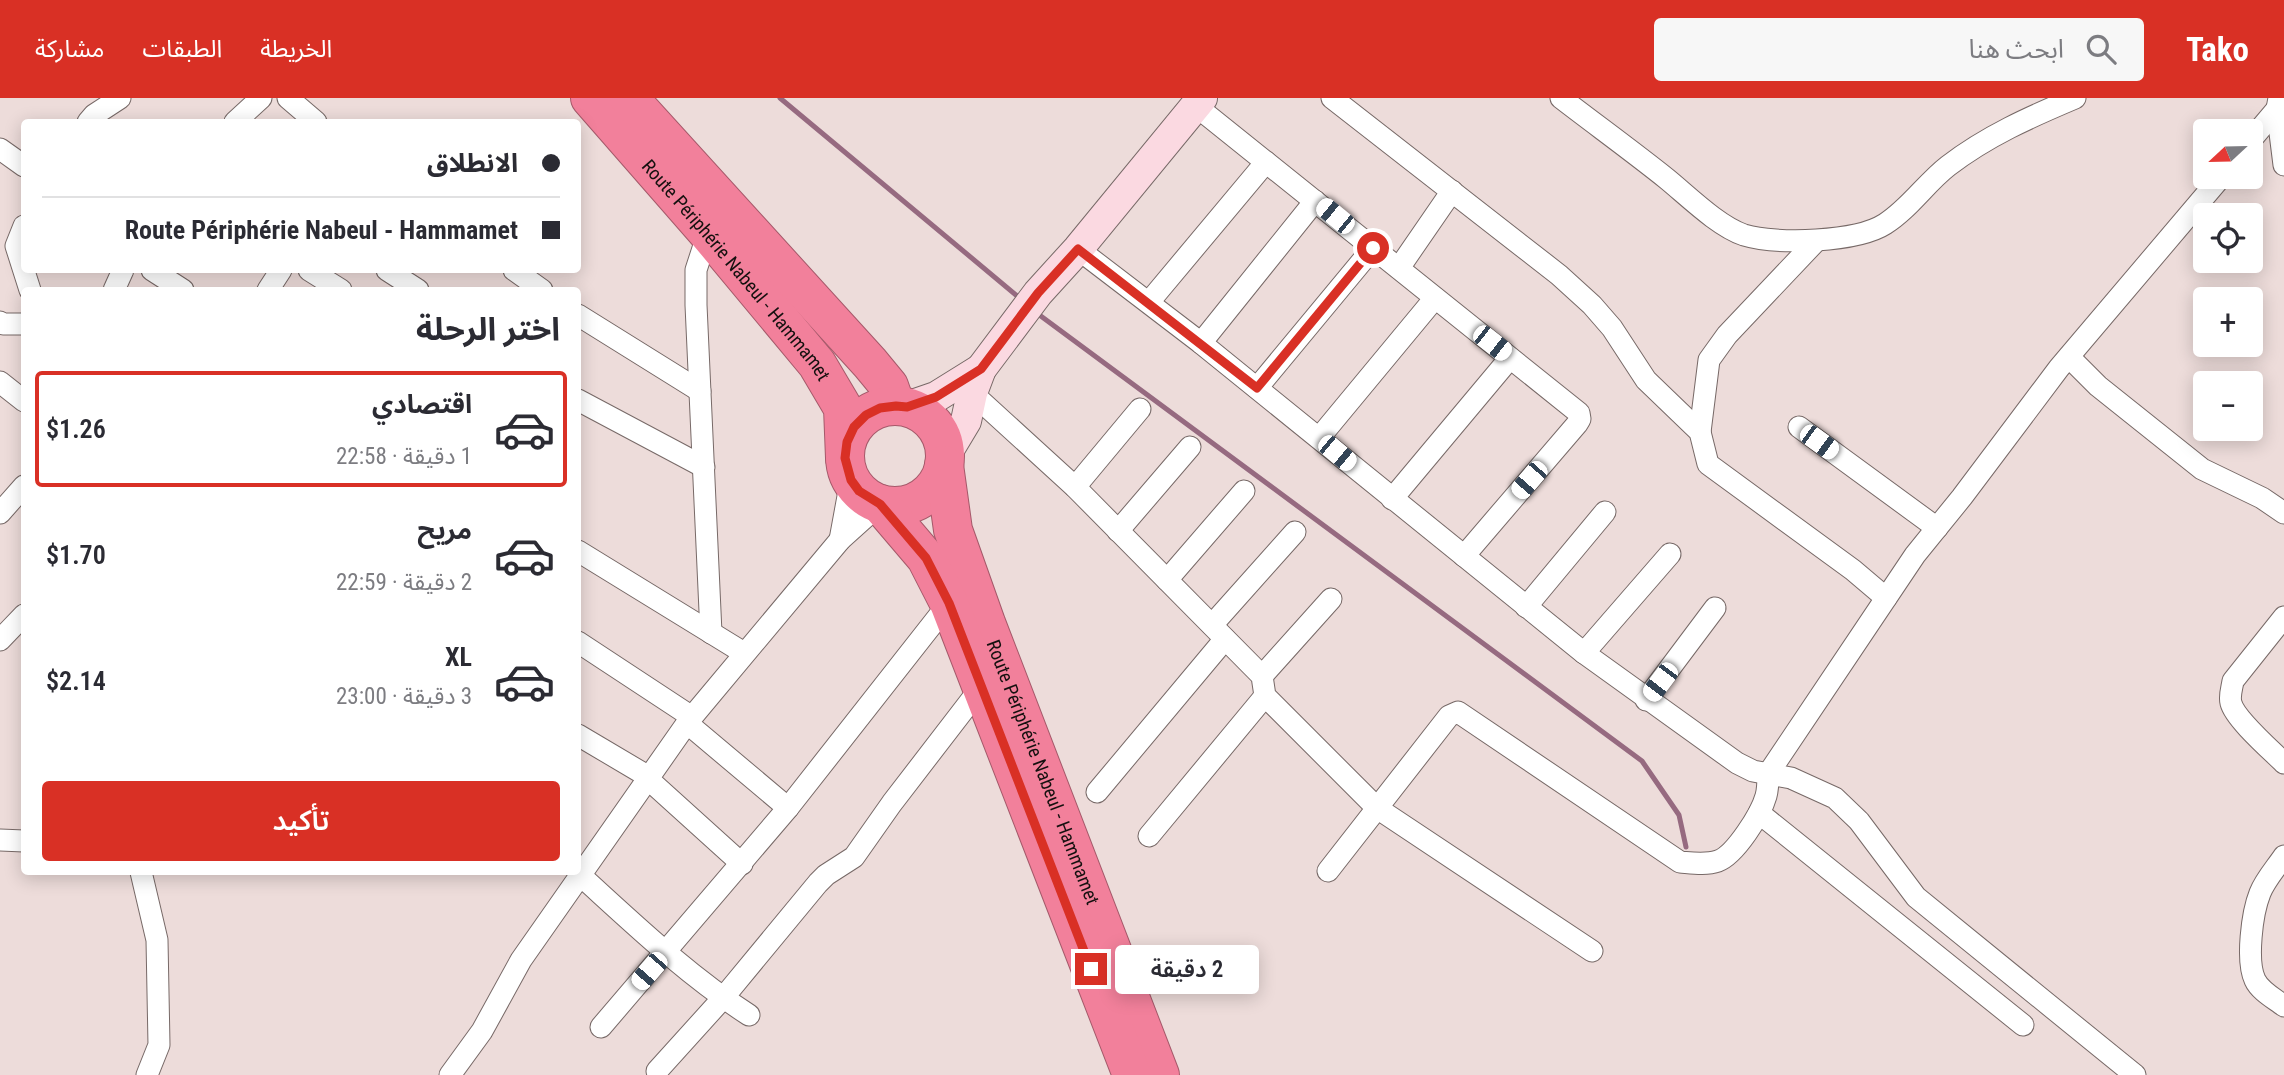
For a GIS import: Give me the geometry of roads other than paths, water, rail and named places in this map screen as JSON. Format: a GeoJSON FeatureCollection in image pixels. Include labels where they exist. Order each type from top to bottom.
{"type":"FeatureCollection","features":[{"type":"Feature","properties":{"kind":"highway","name":"Route Périphérie Nabeul - Hammamet"},"geometry":{"type":"LineString","coordinates":[[590,98],[708,233],[833,388],[843,408],[848,469]]}},
{"type":"Feature","properties":{"kind":"highway","name":"Route Périphérie Nabeul - Hammamet"},"geometry":{"type":"LineString","coordinates":[[629,98],[870,363],[902,407]]}},
{"type":"Feature","properties":{"kind":"highway"},"geometry":{"type":"LineString","coordinates":[[902,407],[922,414],[934,425],[942,440],[945,461],[939,481],[928,494],[914,503],[898,506],[880,504],[859,491],[848,469],[847,442],[854,427],[866,415],[880,408],[902,407]]}},
{"type":"Feature","properties":{"kind":"highway","name":"Route Périphérie Nabeul - Hammamet"},"geometry":{"type":"LineString","coordinates":[[945,461],[953,530],[986,623],[1160,1075]]}},
{"type":"Feature","properties":{"kind":"highway","name":"Route Périphérie Nabeul - Hammamet"},"geometry":{"type":"LineString","coordinates":[[880,504],[926,558],[949,603],[1132,1075]]}},
{"type":"Feature","properties":{"kind":"street"},"geometry":{"type":"LineString","coordinates":[[91,119],[120,98]]}},
{"type":"Feature","properties":{"kind":"street"},"geometry":{"type":"LineString","coordinates":[[238,119],[261,98]]}},
{"type":"Feature","properties":{"kind":"street"},"geometry":{"type":"LineString","coordinates":[[288,98],[312,119]]}},
{"type":"Feature","properties":{"kind":"street"},"geometry":{"type":"LineString","coordinates":[[1560,98],[1628,148],[1724,225],[1744,235],[1816,241],[1871,232],[1888,223],[1947,167],[1989,137],[2030,116],[2075,98]]}},
{"type":"Feature","properties":{"kind":"street"},"geometry":{"type":"LineString","coordinates":[[2030,116],[2043,98]]}},
{"type":"Feature","properties":{"kind":"street"},"geometry":{"type":"LineString","coordinates":[[1335,99],[1559,275],[1592,305],[1612,328],[1646,380],[1700,432]]}},
{"type":"Feature","properties":{"kind":"street"},"geometry":{"type":"LineString","coordinates":[[945,461],[966,421],[977,381],[1020,316],[1199,102],[1266,162],[1575,409],[1580,418],[1464,555]]}},
{"type":"Feature","properties":{"kind":"street"},"geometry":{"type":"LineString","coordinates":[[2263,124],[2278,104]]}},
{"type":"Feature","properties":{"kind":"street"},"geometry":{"type":"LineString","coordinates":[[2278,104],[2284,165]]}},
{"type":"Feature","properties":{"kind":"street"},"geometry":{"type":"LineString","coordinates":[[0,149],[21,164]]}},
{"type":"Feature","properties":{"kind":"street"},"geometry":{"type":"LineString","coordinates":[[1149,302],[1266,162]]}},
{"type":"Feature","properties":{"kind":"street"},"geometry":{"type":"LineString","coordinates":[[1328,871],[1449,716],[1458,712],[1680,862],[1706,864],[1721,860],[1733,849],[1759,813],[1767,794],[1768,774],[1915,555],[2069,358],[2211,189]]}},
{"type":"Feature","properties":{"kind":"street"},"geometry":{"type":"LineString","coordinates":[[1399,268],[1452,191]]}},
{"type":"Feature","properties":{"kind":"street"},"geometry":{"type":"LineString","coordinates":[[1201,343],[1315,201]]}},
{"type":"Feature","properties":{"kind":"street"},"geometry":{"type":"LineString","coordinates":[[708,233],[696,270],[711,633]]}},
{"type":"Feature","properties":{"kind":"street"},"geometry":{"type":"LineString","coordinates":[[16,238],[21,257]]}},
{"type":"Feature","properties":{"kind":"street"},"geometry":{"type":"LineString","coordinates":[[1816,241],[1727,335],[1709,360],[1700,432],[1708,464],[1853,570],[1886,598]]}},
{"type":"Feature","properties":{"kind":"street"},"geometry":{"type":"LineString","coordinates":[[1257,388],[1373,248]]}},
{"type":"Feature","properties":{"kind":"street"},"geometry":{"type":"LineString","coordinates":[[1078,249],[1201,343],[1526,607],[1646,700],[1737,763],[1753,771],[1791,778],[1835,799],[1858,821],[1916,897],[2135,1075]]}},
{"type":"Feature","properties":{"kind":"street"},"geometry":{"type":"LineString","coordinates":[[157,273],[178,287]]}},
{"type":"Feature","properties":{"kind":"street"},"geometry":{"type":"LineString","coordinates":[[314,273],[336,287]]}},
{"type":"Feature","properties":{"kind":"street"},"geometry":{"type":"LineString","coordinates":[[392,273],[413,287]]}},
{"type":"Feature","properties":{"kind":"street"},"geometry":{"type":"LineString","coordinates":[[518,273],[538,287]]}},
{"type":"Feature","properties":{"kind":"street"},"geometry":{"type":"LineString","coordinates":[[1319,438],[1435,298]]}},
{"type":"Feature","properties":{"kind":"street"},"geometry":{"type":"LineString","coordinates":[[581,317],[700,391]]}},
{"type":"Feature","properties":{"kind":"street"},"geometry":{"type":"LineString","coordinates":[[0,322],[21,324]]}},
{"type":"Feature","properties":{"kind":"street"},"geometry":{"type":"LineString","coordinates":[[1392,499],[1510,358]]}},
{"type":"Feature","properties":{"kind":"street"},"geometry":{"type":"LineString","coordinates":[[2069,358],[2098,386],[2202,469],[2267,500],[2284,513]]}},
{"type":"Feature","properties":{"kind":"street"},"geometry":{"type":"LineString","coordinates":[[902,407],[977,381]]}},
{"type":"Feature","properties":{"kind":"street"},"geometry":{"type":"LineString","coordinates":[[977,381],[1075,487],[1219,632],[1263,686],[1377,807],[1592,951]]}},
{"type":"Feature","properties":{"kind":"street"},"geometry":{"type":"LineString","coordinates":[[0,382],[21,399]]}},
{"type":"Feature","properties":{"kind":"street"},"geometry":{"type":"LineString","coordinates":[[581,402],[704,467]]}},
{"type":"Feature","properties":{"kind":"street"},"geometry":{"type":"LineString","coordinates":[[1075,487],[1140,409]]}},
{"type":"Feature","properties":{"kind":"street"},"geometry":{"type":"LineString","coordinates":[[1799,428],[1937,528]]}},
{"type":"Feature","properties":{"kind":"street"},"geometry":{"type":"LineString","coordinates":[[1118,531],[1190,447]]}},
{"type":"Feature","properties":{"kind":"street"},"geometry":{"type":"LineString","coordinates":[[840,540],[848,469]]}},
{"type":"Feature","properties":{"kind":"street"},"geometry":{"type":"LineString","coordinates":[[0,513],[21,489]]}},
{"type":"Feature","properties":{"kind":"street"},"geometry":{"type":"LineString","coordinates":[[1167,580],[1244,491]]}},
{"type":"Feature","properties":{"kind":"street"},"geometry":{"type":"LineString","coordinates":[[581,874],[690,720],[744,653],[840,540],[880,504]]}},
{"type":"Feature","properties":{"kind":"street"},"geometry":{"type":"LineString","coordinates":[[1526,607],[1605,512]]}},
{"type":"Feature","properties":{"kind":"street"},"geometry":{"type":"LineString","coordinates":[[1097,792],[1295,532]]}},
{"type":"Feature","properties":{"kind":"street"},"geometry":{"type":"LineString","coordinates":[[581,553],[744,653]]}},
{"type":"Feature","properties":{"kind":"street"},"geometry":{"type":"LineString","coordinates":[[1584,653],[1670,554]]}},
{"type":"Feature","properties":{"kind":"street"},"geometry":{"type":"LineString","coordinates":[[1149,836],[1331,599]]}},
{"type":"Feature","properties":{"kind":"street"},"geometry":{"type":"LineString","coordinates":[[601,1027],[788,808],[949,603]]}},
{"type":"Feature","properties":{"kind":"street"},"geometry":{"type":"LineString","coordinates":[[1646,700],[1715,608]]}},
{"type":"Feature","properties":{"kind":"street"},"geometry":{"type":"LineString","coordinates":[[2284,617],[2233,681],[2231,692],[2231,704],[2237,715],[2284,763]]}},
{"type":"Feature","properties":{"kind":"street"},"geometry":{"type":"LineString","coordinates":[[0,640],[21,618]]}},
{"type":"Feature","properties":{"kind":"street"},"geometry":{"type":"LineString","coordinates":[[581,644],[690,720],[788,808]]}},
{"type":"Feature","properties":{"kind":"street"},"geometry":{"type":"LineString","coordinates":[[657,1071],[723,998],[825,875],[855,857],[892,803],[982,686]]}},
{"type":"Feature","properties":{"kind":"street"},"geometry":{"type":"LineString","coordinates":[[581,737],[648,778],[742,864]]}},
{"type":"Feature","properties":{"kind":"street"},"geometry":{"type":"LineString","coordinates":[[1759,813],[2023,1025]]}},
{"type":"Feature","properties":{"kind":"street"},"geometry":{"type":"LineString","coordinates":[[0,840],[21,841]]}},
{"type":"Feature","properties":{"kind":"street"},"geometry":{"type":"LineString","coordinates":[[2284,856],[2261,891],[2254,915],[2252,957],[2254,978],[2259,987],[2284,1006]]}},
{"type":"Feature","properties":{"kind":"street"},"geometry":{"type":"LineString","coordinates":[[142,875],[157,940],[159,1045],[147,1075]]}},
{"type":"Feature","properties":{"kind":"street"},"geometry":{"type":"LineString","coordinates":[[450,1075],[482,1031],[521,960],[580,875],[666,953],[723,998],[750,1015]]}},
{"type":"Feature","properties":{"kind":"waterway"},"geometry":{"type":"LineString","coordinates":[[780,98],[1022,300]]}},
{"type":"Feature","properties":{"kind":"waterway"},"geometry":{"type":"LineString","coordinates":[[1034,311],[1642,761],[1679,815],[1686,847]]}}]}
